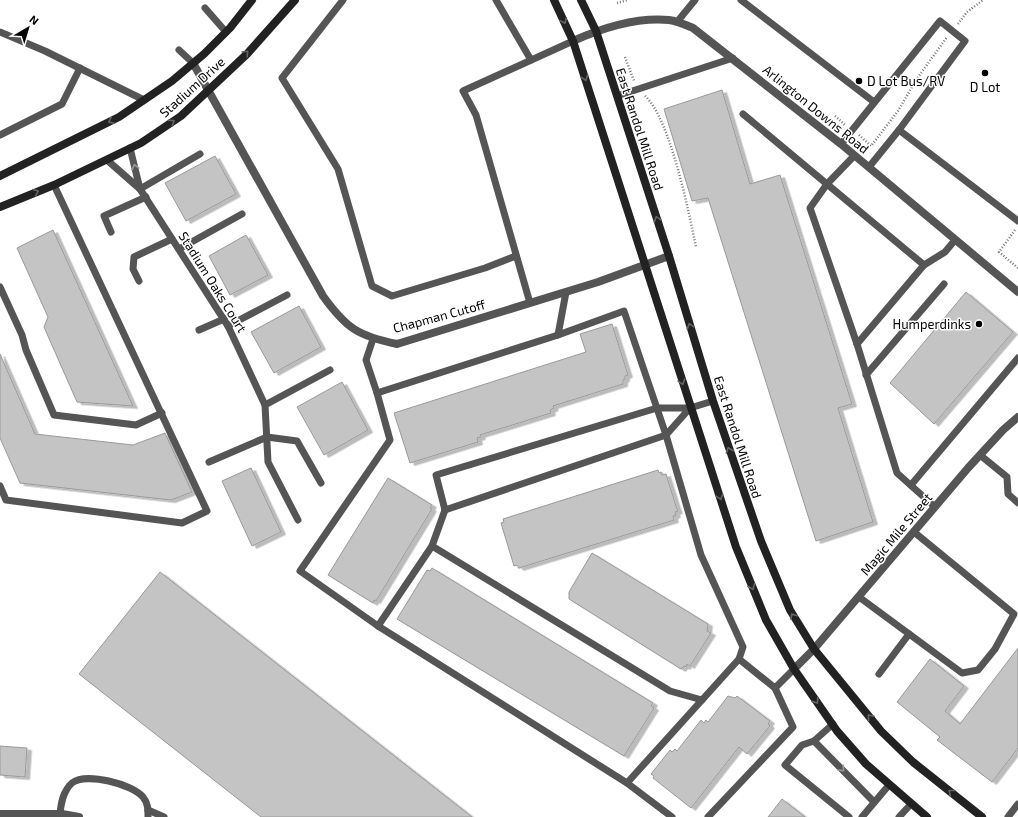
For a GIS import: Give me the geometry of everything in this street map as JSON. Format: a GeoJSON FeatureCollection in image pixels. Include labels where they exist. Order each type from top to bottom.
{"type":"FeatureCollection","features":[{"type":"Feature","properties":{"kind":"main road","name":"Stadium Drive"},"geometry":{"type":"LineString","coordinates":[[0,176],[119,117],[172,81],[194,63],[226,32],[252,0]]}},
{"type":"Feature","properties":{"kind":"main road","name":"Stadium Drive"},"geometry":{"type":"LineString","coordinates":[[0,207],[54,185],[107,160],[130,148],[181,116],[209,91],[246,54],[295,0]]}},
{"type":"Feature","properties":{"kind":"main road"},"geometry":{"type":"LineString","coordinates":[[554,0],[573,41],[690,408],[738,551],[766,620],[794,669],[833,724],[866,764],[927,817]]}},
{"type":"Feature","properties":{"kind":"main road","name":"East Randol Mill Road"},"geometry":{"type":"LineString","coordinates":[[581,0],[596,31],[669,256],[713,401],[761,541],[790,610],[814,649],[881,731],[913,762],[982,817]]}},
{"type":"Feature","properties":{"kind":"street","name":"Arlington Downs Road"},"geometry":{"type":"LineString","coordinates":[[573,41],[596,31],[640,21],[670,20],[693,28],[841,144],[1018,292]]}},
{"type":"Feature","properties":{"kind":"street","name":"Chapman Cutoff"},"geometry":{"type":"LineString","coordinates":[[194,63],[323,296],[339,318],[351,327],[373,339],[397,344],[566,292],[669,256]]}},
{"type":"Feature","properties":{"kind":"street","name":"Magic Mile Street"},"geometry":{"type":"LineString","coordinates":[[794,669],[814,649],[980,455],[1018,417]]}},
{"type":"Feature","properties":{"kind":"street"},"geometry":{"type":"LineString","coordinates":[[0,814],[60,814],[79,817]]}},
{"type":"Feature","properties":{"kind":"lane"},"geometry":{"type":"LineString","coordinates":[[343,0],[282,78],[338,169],[372,286],[392,296],[485,268],[516,256]]}},
{"type":"Feature","properties":{"kind":"lane"},"geometry":{"type":"LineString","coordinates":[[496,0],[531,60]]}},
{"type":"Feature","properties":{"kind":"lane"},"geometry":{"type":"LineString","coordinates":[[677,22],[695,0]]}},
{"type":"Feature","properties":{"kind":"lane"},"geometry":{"type":"LineString","coordinates":[[741,0],[874,102]]}},
{"type":"Feature","properties":{"kind":"lane"},"geometry":{"type":"LineString","coordinates":[[205,8],[226,32]]}},
{"type":"Feature","properties":{"kind":"lane"},"geometry":{"type":"LineString","coordinates":[[841,144],[940,21],[965,40],[869,168]]}},
{"type":"Feature","properties":{"kind":"lane"},"geometry":{"type":"LineString","coordinates":[[0,32],[80,68],[144,100]]}},
{"type":"Feature","properties":{"kind":"lane"},"geometry":{"type":"LineString","coordinates":[[530,303],[476,115],[463,91],[573,41]]}},
{"type":"Feature","properties":{"kind":"lane"},"geometry":{"type":"LineString","coordinates":[[179,50],[194,63]]}},
{"type":"Feature","properties":{"kind":"lane"},"geometry":{"type":"LineString","coordinates":[[617,96],[733,58]]}},
{"type":"Feature","properties":{"kind":"lane"},"geometry":{"type":"LineString","coordinates":[[0,134],[62,104],[80,68]]}},
{"type":"Feature","properties":{"kind":"lane"},"geometry":{"type":"LineString","coordinates":[[743,114],[924,265]]}},
{"type":"Feature","properties":{"kind":"lane"},"geometry":{"type":"LineString","coordinates":[[899,130],[1017,224]]}},
{"type":"Feature","properties":{"kind":"lane","name":"Stadium Oaks Court"},"geometry":{"type":"LineString","coordinates":[[130,148],[140,189]]}},
{"type":"Feature","properties":{"kind":"lane"},"geometry":{"type":"LineString","coordinates":[[140,189],[200,154]]}},
{"type":"Feature","properties":{"kind":"lane"},"geometry":{"type":"LineString","coordinates":[[854,156],[827,184],[810,208],[857,344],[897,473],[936,507]]}},
{"type":"Feature","properties":{"kind":"lane","name":"Stadium Oaks Court"},"geometry":{"type":"LineString","coordinates":[[107,160],[140,189],[146,197],[228,326],[265,405],[268,462],[298,520]]}},
{"type":"Feature","properties":{"kind":"lane"},"geometry":{"type":"LineString","coordinates":[[0,486],[6,500],[182,523],[207,511],[162,412],[54,185]]}},
{"type":"Feature","properties":{"kind":"lane"},"geometry":{"type":"LineString","coordinates":[[111,232],[104,216],[146,197]]}},
{"type":"Feature","properties":{"kind":"lane"},"geometry":{"type":"LineString","coordinates":[[179,249],[242,214]]}},
{"type":"Feature","properties":{"kind":"lane"},"geometry":{"type":"LineString","coordinates":[[139,281],[133,269],[134,257],[172,238]]}},
{"type":"Feature","properties":{"kind":"lane"},"geometry":{"type":"LineString","coordinates":[[857,344],[924,265],[945,252],[955,240]]}},
{"type":"Feature","properties":{"kind":"lane"},"geometry":{"type":"LineString","coordinates":[[866,375],[944,284]]}},
{"type":"Feature","properties":{"kind":"lane"},"geometry":{"type":"LineString","coordinates":[[0,286],[22,335],[26,350],[54,415],[136,425],[162,412]]}},
{"type":"Feature","properties":{"kind":"lane"},"geometry":{"type":"LineString","coordinates":[[558,335],[566,292]]}},
{"type":"Feature","properties":{"kind":"lane"},"geometry":{"type":"LineString","coordinates":[[228,326],[287,295]]}},
{"type":"Feature","properties":{"kind":"lane"},"geometry":{"type":"LineString","coordinates":[[377,393],[558,335],[624,311],[666,435],[701,555],[744,647],[739,659],[627,783]]}},
{"type":"Feature","properties":{"kind":"lane"},"geometry":{"type":"LineString","coordinates":[[199,330],[224,319]]}},
{"type":"Feature","properties":{"kind":"lane"},"geometry":{"type":"LineString","coordinates":[[373,339],[366,360],[390,440],[300,571],[378,626],[627,783],[672,817]]}},
{"type":"Feature","properties":{"kind":"lane"},"geometry":{"type":"LineString","coordinates":[[911,485],[1018,358]]}},
{"type":"Feature","properties":{"kind":"lane"},"geometry":{"type":"LineString","coordinates":[[265,405],[330,370]]}},
{"type":"Feature","properties":{"kind":"lane"},"geometry":{"type":"LineString","coordinates":[[378,626],[432,546],[444,510],[436,474],[657,408],[690,408],[713,401]]}},
{"type":"Feature","properties":{"kind":"lane"},"geometry":{"type":"LineString","coordinates":[[444,510],[666,435],[690,408]]}},
{"type":"Feature","properties":{"kind":"lane"},"geometry":{"type":"LineString","coordinates":[[209,462],[267,437],[297,441],[321,483]]}},
{"type":"Feature","properties":{"kind":"lane"},"geometry":{"type":"LineString","coordinates":[[980,455],[1007,477],[1008,494],[1018,503]]}},
{"type":"Feature","properties":{"kind":"lane"},"geometry":{"type":"LineString","coordinates":[[859,597],[962,673],[978,670],[995,648],[1014,614],[914,532]]}},
{"type":"Feature","properties":{"kind":"lane"},"geometry":{"type":"LineString","coordinates":[[432,546],[670,691],[702,700]]}},
{"type":"Feature","properties":{"kind":"lane"},"geometry":{"type":"LineString","coordinates":[[879,674],[909,634]]}},
{"type":"Feature","properties":{"kind":"lane"},"geometry":{"type":"LineString","coordinates":[[708,817],[793,727],[775,688],[739,659]]}},
{"type":"Feature","properties":{"kind":"lane"},"geometry":{"type":"LineString","coordinates":[[775,688],[794,669]]}},
{"type":"Feature","properties":{"kind":"lane"},"geometry":{"type":"LineString","coordinates":[[833,724],[814,741],[802,745],[785,765],[849,817]]}},
{"type":"Feature","properties":{"kind":"lane"},"geometry":{"type":"LineString","coordinates":[[814,741],[874,802]]}},
{"type":"Feature","properties":{"kind":"lane"},"geometry":{"type":"LineString","coordinates":[[60,814],[61,802],[65,791],[72,783],[82,778],[93,778],[114,782],[132,789],[143,796],[148,805],[148,814],[164,817]]}},
{"type":"Feature","properties":{"kind":"lane"},"geometry":{"type":"LineString","coordinates":[[862,817],[889,785]]}},
{"type":"Feature","properties":{"kind":"lane"},"geometry":{"type":"LineString","coordinates":[[900,817],[911,804]]}},
{"type":"Feature","properties":{"kind":"lane"},"geometry":{"type":"LineString","coordinates":[[1008,817],[1017,808]]}},
{"type":"Feature","properties":{"kind":"path"},"geometry":{"type":"LineString","coordinates":[[617,3],[628,0]]}},
{"type":"Feature","properties":{"kind":"path"},"geometry":{"type":"LineString","coordinates":[[871,146],[898,111],[916,80],[967,12],[983,0]]}},
{"type":"Feature","properties":{"kind":"path"},"geometry":{"type":"LineString","coordinates":[[625,57],[637,89],[650,100],[665,132],[687,206],[696,247]]}},
{"type":"Feature","properties":{"kind":"path"},"geometry":{"type":"LineString","coordinates":[[1017,224],[999,252],[1018,268]]}},
{"type":"Feature","properties":{"kind":"building"},"geometry":{"type":"Polygon","coordinates":[[[722,90],[750,184],[780,175],[852,404],[838,408],[873,522],[816,541],[708,198],[692,201],[664,109],[722,90]]]}},
{"type":"Feature","properties":{"kind":"building"},"geometry":{"type":"Polygon","coordinates":[[[215,156],[236,194],[186,221],[165,183],[215,156]]]}},
{"type":"Feature","properties":{"kind":"building"},"geometry":{"type":"Polygon","coordinates":[[[53,230],[133,406],[77,402],[44,327],[48,317],[17,248],[53,230]]]}},
{"type":"Feature","properties":{"kind":"building"},"geometry":{"type":"Polygon","coordinates":[[[246,235],[268,275],[230,295],[209,256],[246,235]]]}},
{"type":"Feature","properties":{"kind":"building"},"geometry":{"type":"Polygon","coordinates":[[[966,292],[1013,332],[934,424],[890,383],[966,292]]]}},
{"type":"Feature","properties":{"kind":"building"},"geometry":{"type":"Polygon","coordinates":[[[299,306],[321,347],[274,373],[251,332],[299,306]]]}},
{"type":"Feature","properties":{"kind":"building"},"geometry":{"type":"Polygon","coordinates":[[[612,324],[628,375],[625,376],[623,384],[553,406],[554,408],[550,410],[551,413],[480,435],[481,437],[477,438],[478,442],[410,463],[394,413],[586,352],[580,334],[612,324]]]}},
{"type":"Feature","properties":{"kind":"building"},"geometry":{"type":"Polygon","coordinates":[[[0,354],[35,434],[133,445],[165,433],[192,492],[171,500],[20,483],[0,438],[0,354]]]}},
{"type":"Feature","properties":{"kind":"building"},"geometry":{"type":"Polygon","coordinates":[[[342,382],[368,430],[324,455],[297,407],[342,382]]]}},
{"type":"Feature","properties":{"kind":"building"},"geometry":{"type":"Polygon","coordinates":[[[251,468],[281,532],[252,546],[222,481],[251,468]]]}},
{"type":"Feature","properties":{"kind":"building"},"geometry":{"type":"Polygon","coordinates":[[[658,470],[662,475],[666,474],[678,511],[675,512],[676,515],[673,516],[674,520],[519,568],[517,565],[514,566],[501,523],[504,522],[503,519],[658,470]]]}},
{"type":"Feature","properties":{"kind":"building"},"geometry":{"type":"Polygon","coordinates":[[[388,478],[432,505],[430,508],[432,509],[376,601],[374,600],[373,603],[328,575],[388,478]]]}},
{"type":"Feature","properties":{"kind":"building"},"geometry":{"type":"Polygon","coordinates":[[[592,553],[708,624],[707,631],[711,633],[690,666],[687,664],[686,667],[684,666],[681,669],[569,599],[569,592],[592,553]]]}},
{"type":"Feature","properties":{"kind":"building"},"geometry":{"type":"Polygon","coordinates":[[[432,568],[653,703],[651,706],[654,708],[624,756],[397,619],[427,570],[430,571],[432,568]]]}},
{"type":"Feature","properties":{"kind":"building"},"geometry":{"type":"Polygon","coordinates":[[[160,572],[472,817],[261,817],[79,674],[160,572]]]}},
{"type":"Feature","properties":{"kind":"building"},"geometry":{"type":"Polygon","coordinates":[[[1018,648],[1018,748],[992,782],[937,740],[940,737],[897,702],[930,659],[964,686],[945,711],[960,724],[1018,648]]]}},
{"type":"Feature","properties":{"kind":"building"},"geometry":{"type":"Polygon","coordinates":[[[728,696],[735,698],[737,696],[770,721],[768,724],[770,726],[747,754],[739,747],[691,808],[653,778],[654,776],[651,774],[670,750],[672,752],[675,749],[677,751],[701,720],[704,723],[706,720],[708,722],[728,696]]]}},
{"type":"Feature","properties":{"kind":"building"},"geometry":{"type":"Polygon","coordinates":[[[0,746],[27,748],[25,777],[0,775],[0,746]]]}},
{"type":"Feature","properties":{"kind":"building"},"geometry":{"type":"Polygon","coordinates":[[[782,799],[805,817],[768,817],[782,799]]]}},
{"type":"Feature","properties":{"kind":"place","name":"D Lot"},"geometry":{"type":"Point","coordinates":[985,73]}},
{"type":"Feature","properties":{"kind":"place","name":"D Lot Bus/RV"},"geometry":{"type":"Point","coordinates":[859,81]}},
{"type":"Feature","properties":{"kind":"place","name":"Humperdinks"},"geometry":{"type":"Point","coordinates":[979,324]}}]}
